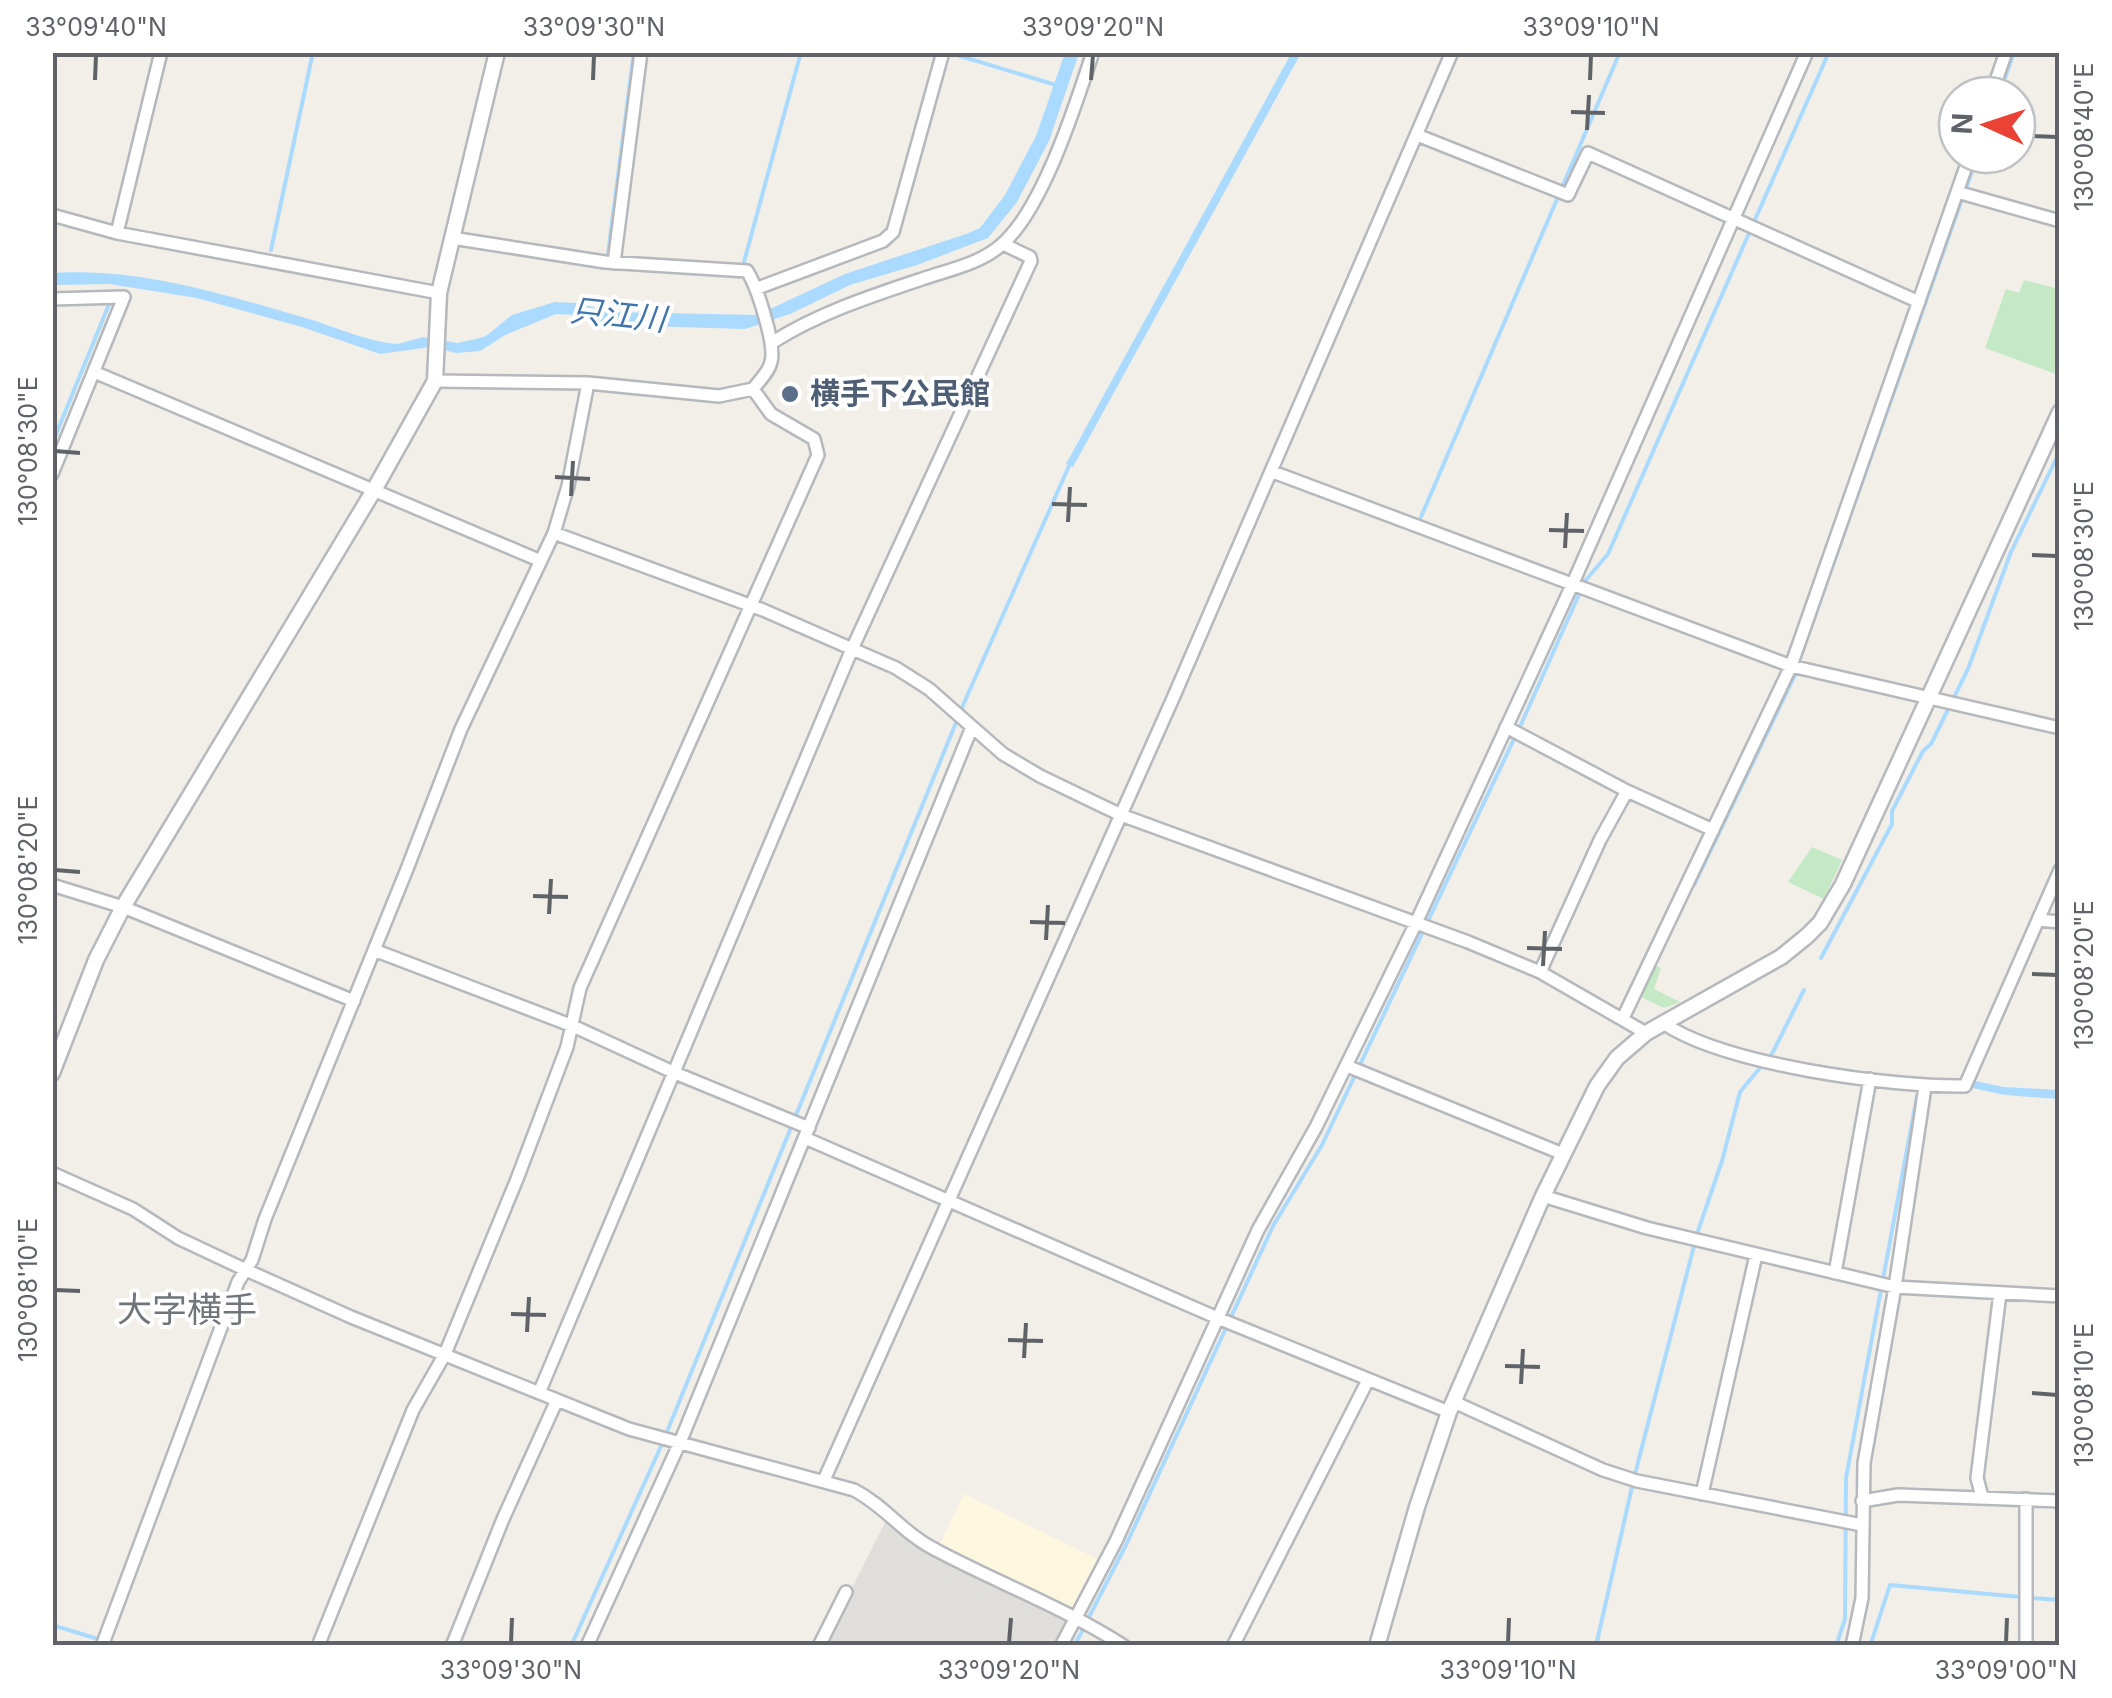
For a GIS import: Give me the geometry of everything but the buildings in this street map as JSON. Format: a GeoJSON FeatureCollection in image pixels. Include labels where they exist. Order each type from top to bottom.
{"type":"FeatureCollection","features":[{"type":"Feature","properties":{"kind":"street"},"geometry":{"type":"LineString","coordinates":[[116,233],[161,52]]}},
{"type":"Feature","properties":{"kind":"street"},"geometry":{"type":"LineString","coordinates":[[52,1073],[96,960],[123,907],[374,490],[435,381],[439,293],[496,52]]}},
{"type":"Feature","properties":{"kind":"street"},"geometry":{"type":"LineString","coordinates":[[614,263],[641,52]]}},
{"type":"Feature","properties":{"kind":"street"},"geometry":{"type":"LineString","coordinates":[[758,295],[883,241],[893,232],[943,52]]}},
{"type":"Feature","properties":{"kind":"street"},"geometry":{"type":"LineString","coordinates":[[773,342],[846,306],[971,262],[1003,244],[1034,198],[1062,144],[1093,52]]}},
{"type":"Feature","properties":{"kind":"street"},"geometry":{"type":"LineString","coordinates":[[824,1480],[1273,472],[1452,52]]}},
{"type":"Feature","properties":{"kind":"street"},"geometry":{"type":"LineString","coordinates":[[1061,1646],[1220,1319],[1258,1230],[1347,1066],[1513,731],[1580,586],[1806,52]]}},
{"type":"Feature","properties":{"kind":"street"},"geometry":{"type":"LineString","coordinates":[[1417,135],[1568,194],[1588,153],[1919,302]]}},
{"type":"Feature","properties":{"kind":"street"},"geometry":{"type":"LineString","coordinates":[[1623,1018],[1791,666],[1963,175]]}},
{"type":"Feature","properties":{"kind":"street"},"geometry":{"type":"LineString","coordinates":[[1957,192],[2060,221]]}},
{"type":"Feature","properties":{"kind":"street"},"geometry":{"type":"LineString","coordinates":[[52,215],[116,233],[439,293]]}},
{"type":"Feature","properties":{"kind":"street"},"geometry":{"type":"LineString","coordinates":[[435,381],[588,383],[719,396],[753,389],[772,362],[773,342],[747,271],[614,263],[452,238]]}},
{"type":"Feature","properties":{"kind":"street"},"geometry":{"type":"LineString","coordinates":[[539,1393],[852,649],[1031,262],[1030,257],[1003,244]]}},
{"type":"Feature","properties":{"kind":"street"},"geometry":{"type":"LineString","coordinates":[[52,299],[124,297],[52,474]]}},
{"type":"Feature","properties":{"kind":"street"},"geometry":{"type":"LineString","coordinates":[[94,372],[540,561]]}},
{"type":"Feature","properties":{"kind":"street"},"geometry":{"type":"LineString","coordinates":[[102,1646],[238,1282],[461,729],[554,533],[568,486],[588,383]]}},
{"type":"Feature","properties":{"kind":"street"},"geometry":{"type":"LineString","coordinates":[[318,1646],[413,1410],[445,1354],[517,1178],[573,1026],[580,988],[819,450],[814,439],[771,414],[753,389]]}},
{"type":"Feature","properties":{"kind":"street"},"geometry":{"type":"LineString","coordinates":[[1377,1646],[1416,1508],[1452,1407],[1543,1196],[1597,1086],[1617,1058],[1646,1033],[1781,957],[1820,923],[1843,884],[2060,412]]}},
{"type":"Feature","properties":{"kind":"street"},"geometry":{"type":"LineString","coordinates":[[1273,472],[1791,666],[2060,728]]}},
{"type":"Feature","properties":{"kind":"street"},"geometry":{"type":"LineString","coordinates":[[554,533],[752,606],[896,668],[954,710],[1003,754],[1121,815],[1540,972],[1646,1033]]}},
{"type":"Feature","properties":{"kind":"street"},"geometry":{"type":"LineString","coordinates":[[587,1646],[671,1438],[805,1130],[970,725]]}},
{"type":"Feature","properties":{"kind":"street"},"geometry":{"type":"LineString","coordinates":[[1513,731],[1627,791],[1713,830]]}},
{"type":"Feature","properties":{"kind":"street"},"geometry":{"type":"LineString","coordinates":[[1540,972],[1600,840],[1627,791]]}},
{"type":"Feature","properties":{"kind":"street"},"geometry":{"type":"LineString","coordinates":[[1662,1023],[1712,1046],[1767,1060],[1926,1087],[1965,1086],[2060,870]]}},
{"type":"Feature","properties":{"kind":"street"},"geometry":{"type":"LineString","coordinates":[[52,885],[123,907],[354,1001]]}},
{"type":"Feature","properties":{"kind":"street"},"geometry":{"type":"LineString","coordinates":[[2038,920],[2060,922]]}},
{"type":"Feature","properties":{"kind":"street"},"geometry":{"type":"LineString","coordinates":[[374,950],[573,1026],[787,1119],[948,1201],[1368,1380],[1452,1407],[1637,1481],[1851,1523]]}},
{"type":"Feature","properties":{"kind":"street"},"geometry":{"type":"LineString","coordinates":[[1347,1066],[1563,1154]]}},
{"type":"Feature","properties":{"kind":"street"},"geometry":{"type":"LineString","coordinates":[[1835,1273],[1870,1079]]}},
{"type":"Feature","properties":{"kind":"street"},"geometry":{"type":"LineString","coordinates":[[1852,1646],[1862,1598],[1851,1523],[1862,1500],[1885,1285],[1926,1087]]}},
{"type":"Feature","properties":{"kind":"street"},"geometry":{"type":"LineString","coordinates":[[52,1173],[134,1209],[178,1238],[246,1270],[539,1393],[630,1429],[824,1480],[874,1500],[931,1548],[1124,1646]]}},
{"type":"Feature","properties":{"kind":"street"},"geometry":{"type":"LineString","coordinates":[[1543,1196],[1648,1228],[1885,1285],[2060,1296]]}},
{"type":"Feature","properties":{"kind":"street"},"geometry":{"type":"LineString","coordinates":[[1702,1494],[1756,1255]]}},
{"type":"Feature","properties":{"kind":"street"},"geometry":{"type":"LineString","coordinates":[[1982,1497],[1976,1478],[2000,1293]]}},
{"type":"Feature","properties":{"kind":"street"},"geometry":{"type":"LineString","coordinates":[[1233,1646],[1368,1380]]}},
{"type":"Feature","properties":{"kind":"street"},"geometry":{"type":"LineString","coordinates":[[452,1646],[557,1400]]}},
{"type":"Feature","properties":{"kind":"street"},"geometry":{"type":"LineString","coordinates":[[1862,1500],[1898,1495],[2060,1500]]}},
{"type":"Feature","properties":{"kind":"street"},"geometry":{"type":"LineString","coordinates":[[2026,1499],[2026,1646]]}},
{"type":"Feature","properties":{"kind":"street"},"geometry":{"type":"LineString","coordinates":[[818,1646],[846,1592]]}},
{"type":"Feature","properties":{"kind":"shaded area"},"geometry":{"type":"Polygon","coordinates":[[[964,1494],[1102,1561],[1075,1614],[939,1546],[964,1494]]]}},
{"type":"Feature","properties":{"kind":"shaded area"},"geometry":{"type":"Polygon","coordinates":[[[888,1517],[931,1553],[1069,1622],[1056,1645],[822,1646],[888,1517]]]}},
{"type":"Feature","properties":{"kind":"green space"},"geometry":{"type":"Polygon","coordinates":[[[2024,280],[2059,289],[2059,375],[1985,348],[2006,289],[2019,293],[2024,280]]]}},
{"type":"Feature","properties":{"kind":"green space"},"geometry":{"type":"Polygon","coordinates":[[[1812,847],[1842,860],[1824,899],[1788,882],[1812,847]]]}},
{"type":"Feature","properties":{"kind":"green space"},"geometry":{"type":"Polygon","coordinates":[[[1653,964],[1661,968],[1654,989],[1680,1002],[1664,1008],[1639,996],[1653,964]]]}},
{"type":"Feature","properties":{"kind":"water"},"geometry":{"type":"Polygon","coordinates":[[[1292,52],[1301,53],[1073,467],[1066,464],[1292,52]]]}},
{"type":"Feature","properties":{"kind":"water","name":"只江川"},"geometry":{"type":"Polygon","coordinates":[[[1065,53],[1079,53],[1049,141],[1017,202],[988,238],[850,285],[790,314],[745,329],[611,325],[556,314],[505,335],[480,351],[456,353],[430,347],[380,354],[197,298],[109,284],[53,285],[52,273],[118,274],[150,279],[214,292],[364,338],[398,344],[423,337],[457,343],[476,339],[486,336],[512,315],[555,302],[612,312],[757,315],[845,274],[980,228],[1005,195],[1036,136],[1065,53]]]}},
{"type":"Feature","properties":{"kind":"water"},"geometry":{"type":"Polygon","coordinates":[[[1975,1081],[2059,1090],[2059,1099],[1972,1088],[1975,1081]]]}},
{"type":"Feature","properties":{"kind":"waterway"},"geometry":{"type":"LineString","coordinates":[[271,250],[313,52]]}},
{"type":"Feature","properties":{"kind":"waterway"},"geometry":{"type":"LineString","coordinates":[[608,254],[634,52]]}},
{"type":"Feature","properties":{"kind":"waterway"},"geometry":{"type":"LineString","coordinates":[[744,262],[801,52]]}},
{"type":"Feature","properties":{"kind":"waterway"},"geometry":{"type":"LineString","coordinates":[[1421,517],[1620,52]]}},
{"type":"Feature","properties":{"kind":"waterway"},"geometry":{"type":"LineString","coordinates":[[1754,222],[1829,52]]}},
{"type":"Feature","properties":{"kind":"waterway"},"geometry":{"type":"LineString","coordinates":[[2006,75],[2014,52]]}},
{"type":"Feature","properties":{"kind":"waterway"},"geometry":{"type":"LineString","coordinates":[[950,53],[1056,85]]}},
{"type":"Feature","properties":{"kind":"waterway"},"geometry":{"type":"LineString","coordinates":[[1966,188],[1971,175]]}},
{"type":"Feature","properties":{"kind":"waterway"},"geometry":{"type":"LineString","coordinates":[[1799,661],[1962,199]]}},
{"type":"Feature","properties":{"kind":"waterway"},"geometry":{"type":"LineString","coordinates":[[1519,729],[1585,581],[1608,554],[1750,231]]}},
{"type":"Feature","properties":{"kind":"waterway"},"geometry":{"type":"LineString","coordinates":[[52,444],[110,302]]}},
{"type":"Feature","properties":{"kind":"waterway"},"geometry":{"type":"LineString","coordinates":[[1821,958],[1892,824],[1892,811],[1968,669],[2011,552],[2060,451]]}},
{"type":"Feature","properties":{"kind":"waterway"},"geometry":{"type":"LineString","coordinates":[[571,1646],[662,1444],[964,703],[1069,466]]}},
{"type":"Feature","properties":{"kind":"waterway"},"geometry":{"type":"LineString","coordinates":[[1694,885],[1795,675]]}},
{"type":"Feature","properties":{"kind":"waterway"},"geometry":{"type":"LineString","coordinates":[[1088,1619],[1273,1226],[1322,1145],[1515,737]]}},
{"type":"Feature","properties":{"kind":"waterway"},"geometry":{"type":"LineString","coordinates":[[1697,1234],[1740,1092],[1773,1052],[1804,990]]}},
{"type":"Feature","properties":{"kind":"waterway"},"geometry":{"type":"LineString","coordinates":[[1836,1646],[1845,1619],[1846,1478],[1917,1096]]}},
{"type":"Feature","properties":{"kind":"waterway"},"geometry":{"type":"LineString","coordinates":[[1635,1474],[1694,1246]]}},
{"type":"Feature","properties":{"kind":"waterway"},"geometry":{"type":"LineString","coordinates":[[1596,1646],[1632,1487]]}},
{"type":"Feature","properties":{"kind":"waterway"},"geometry":{"type":"LineString","coordinates":[[1871,1643],[1890,1585],[2021,1597]]}},
{"type":"Feature","properties":{"kind":"waterway"},"geometry":{"type":"LineString","coordinates":[[2031,1598],[2060,1600]]}},
{"type":"Feature","properties":{"kind":"waterway"},"geometry":{"type":"LineString","coordinates":[[52,1625],[98,1639]]}},
{"type":"Feature","properties":{"kind":"waterway"},"geometry":{"type":"LineString","coordinates":[[1074,1646],[1084,1628]]}},
{"type":"Feature","properties":{"kind":"place","name":"横手下公民館"},"geometry":{"type":"Point","coordinates":[790,394]}},
{"type":"Feature","properties":{"kind":"district","name":"大字横手"},"geometry":{"type":"Point","coordinates":[187,1310]}}]}
